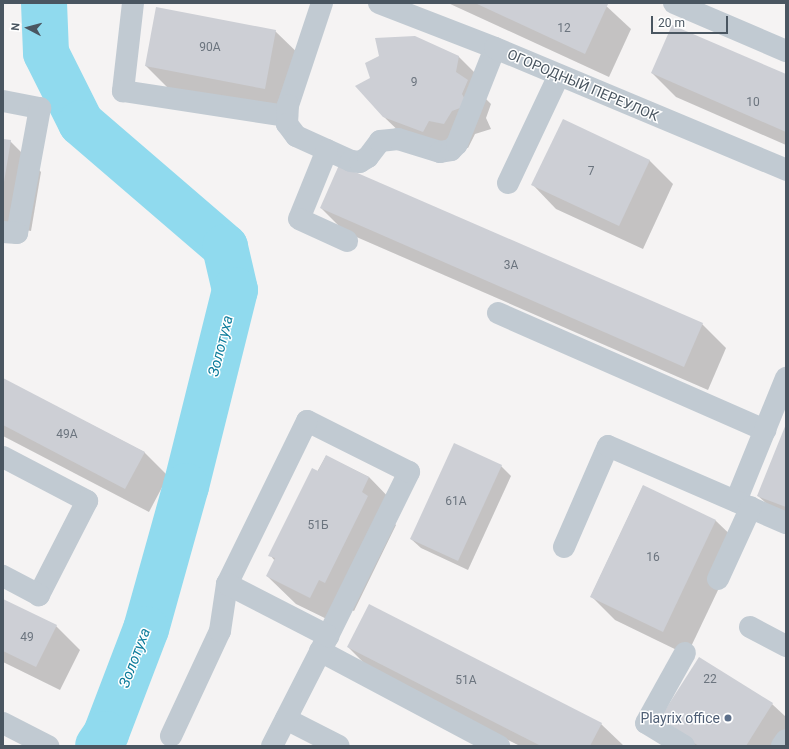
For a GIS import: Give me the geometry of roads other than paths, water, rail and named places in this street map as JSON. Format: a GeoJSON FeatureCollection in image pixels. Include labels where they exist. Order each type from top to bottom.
{"type":"FeatureCollection","features":[{"type":"Feature","properties":{"kind":"street"},"geometry":{"type":"LineString","coordinates":[[133,3],[123,91],[287,116]]}},
{"type":"Feature","properties":{"kind":"street"},"geometry":{"type":"LineString","coordinates":[[322,3],[288,105],[286,124],[296,136],[327,150],[360,162],[368,157],[380,141],[398,139],[440,152],[451,150],[457,144],[495,48]]}},
{"type":"Feature","properties":{"kind":"street","name":"ОГОРОДНЫЙ ПЕРЕУЛОК"},"geometry":{"type":"LineString","coordinates":[[379,3],[495,48],[786,170]]}},
{"type":"Feature","properties":{"kind":"street"},"geometry":{"type":"LineString","coordinates":[[674,3],[786,51]]}},
{"type":"Feature","properties":{"kind":"street"},"geometry":{"type":"LineString","coordinates":[[508,183],[559,75]]}},
{"type":"Feature","properties":{"kind":"street"},"geometry":{"type":"LineString","coordinates":[[3,101],[40,108],[17,233],[3,232]]}},
{"type":"Feature","properties":{"kind":"street"},"geometry":{"type":"LineString","coordinates":[[327,150],[299,219],[347,241]]}},
{"type":"Feature","properties":{"kind":"street"},"geometry":{"type":"LineString","coordinates":[[498,313],[765,430]]}},
{"type":"Feature","properties":{"kind":"street"},"geometry":{"type":"LineString","coordinates":[[718,579],[743,504],[765,430],[786,378]]}},
{"type":"Feature","properties":{"kind":"street"},"geometry":{"type":"LineString","coordinates":[[171,736],[220,631],[227,584],[307,420],[409,472],[272,746]]}},
{"type":"Feature","properties":{"kind":"street"},"geometry":{"type":"LineString","coordinates":[[564,547],[608,446],[786,523]]}},
{"type":"Feature","properties":{"kind":"street"},"geometry":{"type":"LineString","coordinates":[[3,457],[87,500],[39,594],[3,576]]}},
{"type":"Feature","properties":{"kind":"street"},"geometry":{"type":"LineString","coordinates":[[227,584],[499,746]]}},
{"type":"Feature","properties":{"kind":"street"},"geometry":{"type":"LineString","coordinates":[[750,627],[786,646]]}},
{"type":"Feature","properties":{"kind":"street"},"geometry":{"type":"LineString","coordinates":[[684,746],[646,723],[685,653]]}},
{"type":"Feature","properties":{"kind":"street"},"geometry":{"type":"LineString","coordinates":[[286,719],[339,746]]}},
{"type":"Feature","properties":{"kind":"street"},"geometry":{"type":"LineString","coordinates":[[3,723],[48,746]]}},
{"type":"Feature","properties":{"kind":"street"},"geometry":{"type":"LineString","coordinates":[[782,746],[786,740]]}},
{"type":"Feature","properties":{"kind":"waterway","name":"Золотуха"},"geometry":{"type":"LineString","coordinates":[[44,3],[46,53],[81,123],[225,247],[235,290],[186,486],[146,629],[106,734],[98,746]]}},
{"type":"Feature","properties":{"kind":"place","name":"Playrix office"},"geometry":{"type":"Point","coordinates":[728,718]}}]}
